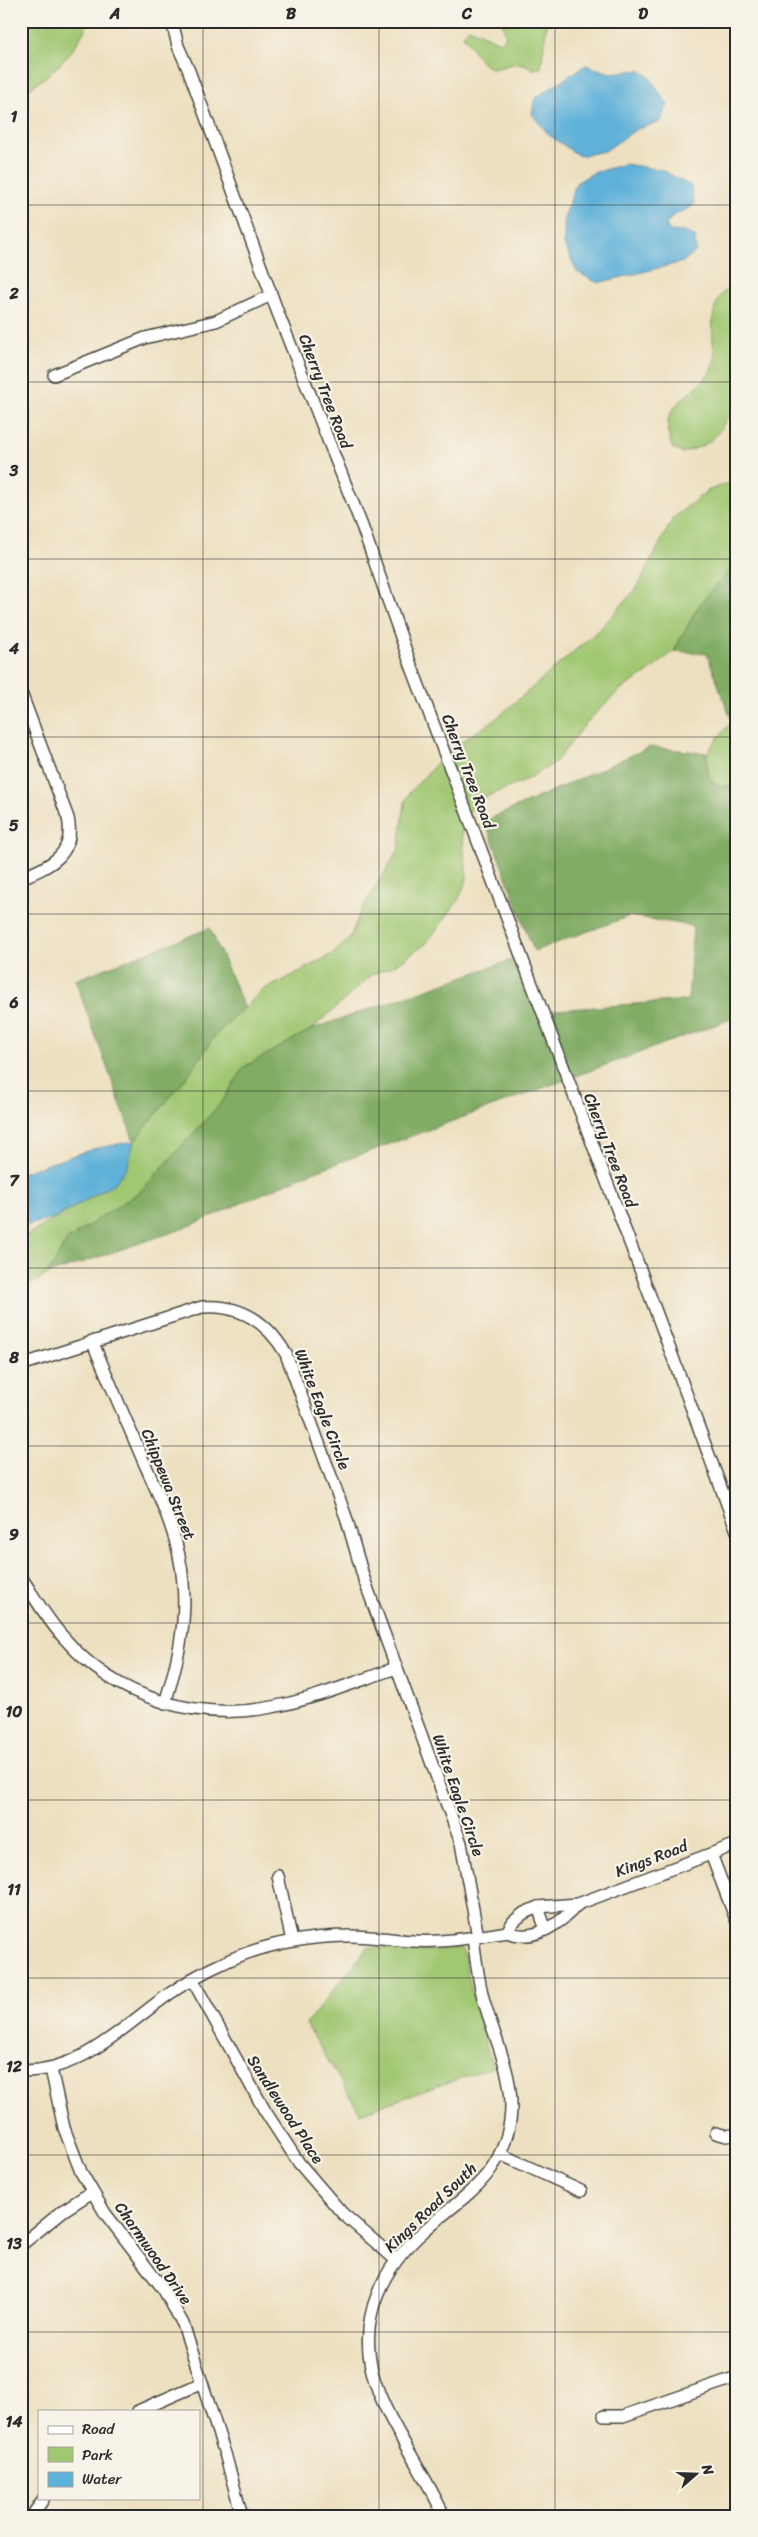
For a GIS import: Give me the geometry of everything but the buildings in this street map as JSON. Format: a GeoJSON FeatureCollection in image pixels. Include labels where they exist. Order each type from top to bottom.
{"type":"FeatureCollection","features":[{"type":"Feature","properties":{"kind":"street","name":"Cherry Tree Road"},"geometry":{"type":"LineString","coordinates":[[172,21],[178,46],[362,526],[408,657],[656,1310],[737,1531]]}},
{"type":"Feature","properties":{"kind":"street"},"geometry":{"type":"LineString","coordinates":[[54,375],[145,338],[216,321],[272,295]]}},
{"type":"Feature","properties":{"kind":"street"},"geometry":{"type":"LineString","coordinates":[[21,693],[68,818],[70,830],[66,848],[59,858],[49,866],[21,878]]}},
{"type":"Feature","properties":{"kind":"street","name":"White Eagle Circle"},"geometry":{"type":"LineString","coordinates":[[21,1365],[194,1308],[210,1306],[241,1311],[255,1318],[271,1332],[286,1354],[346,1518],[364,1579],[461,1843],[475,1938]]}},
{"type":"Feature","properties":{"kind":"street","name":"Chippewa Street"},"geometry":{"type":"LineString","coordinates":[[92,1342],[167,1515],[180,1558],[184,1601],[183,1630],[176,1667],[165,1703]]}},
{"type":"Feature","properties":{"kind":"street"},"geometry":{"type":"LineString","coordinates":[[21,1577],[52,1623],[80,1655],[128,1688],[165,1703],[196,1710],[224,1713],[272,1708],[300,1701],[396,1668]]}},
{"type":"Feature","properties":{"kind":"street","name":"Kings Road"},"geometry":{"type":"LineString","coordinates":[[507,1932],[513,1922],[524,1913],[538,1907],[578,1904],[737,1844]]}},
{"type":"Feature","properties":{"kind":"street"},"geometry":{"type":"LineString","coordinates":[[711,1854],[737,1922]]}},
{"type":"Feature","properties":{"kind":"street"},"geometry":{"type":"LineString","coordinates":[[278,1876],[292,1941]]}},
{"type":"Feature","properties":{"kind":"street","name":"Kings Road"},"geometry":{"type":"LineString","coordinates":[[475,1938],[507,1932],[520,1938],[546,1930],[565,1919],[578,1904]]}},
{"type":"Feature","properties":{"kind":"street"},"geometry":{"type":"LineString","coordinates":[[538,1907],[546,1930]]}},
{"type":"Feature","properties":{"kind":"street"},"geometry":{"type":"LineString","coordinates":[[21,2071],[51,2069],[89,2054],[192,1979],[243,1954],[292,1941],[346,1936],[413,1941],[475,1938]]}},
{"type":"Feature","properties":{"kind":"street","name":"Kings Road South"},"geometry":{"type":"LineString","coordinates":[[444,2516],[382,2399],[375,2382],[368,2354],[372,2309],[384,2277],[396,2260],[425,2230],[480,2185],[500,2154],[510,2122],[511,2090],[478,1979],[475,1938]]}},
{"type":"Feature","properties":{"kind":"street","name":"Sandlewood Place"},"geometry":{"type":"LineString","coordinates":[[192,1979],[265,2111],[299,2164],[342,2213],[396,2260]]}},
{"type":"Feature","properties":{"kind":"street","name":"Charmwood Drive"},"geometry":{"type":"LineString","coordinates":[[51,2069],[64,2128],[71,2150],[92,2192],[173,2303],[192,2349],[242,2516]]}},
{"type":"Feature","properties":{"kind":"street"},"geometry":{"type":"LineString","coordinates":[[716,2133],[727,2136],[737,2134]]}},
{"type":"Feature","properties":{"kind":"street"},"geometry":{"type":"LineString","coordinates":[[500,2154],[581,2190]]}},
{"type":"Feature","properties":{"kind":"street"},"geometry":{"type":"LineString","coordinates":[[21,2245],[57,2215],[92,2192]]}},
{"type":"Feature","properties":{"kind":"street"},"geometry":{"type":"LineString","coordinates":[[604,2416],[623,2416],[737,2377]]}},
{"type":"Feature","properties":{"kind":"street"},"geometry":{"type":"LineString","coordinates":[[140,2410],[202,2383]]}},
{"type":"Feature","properties":{"kind":"street"},"geometry":{"type":"LineString","coordinates":[[32,2516],[43,2500]]}},
{"type":"Feature","properties":{"kind":"green space"},"geometry":{"type":"Polygon","coordinates":[[[21,21],[89,21],[76,45],[61,63],[43,79],[21,94],[21,21]]]}},
{"type":"Feature","properties":{"kind":"green space"},"geometry":{"type":"Polygon","coordinates":[[[502,21],[547,21],[541,68],[533,69],[523,64],[513,64],[492,69],[482,63],[463,35],[469,28],[500,42],[506,37],[502,21]]]}},
{"type":"Feature","properties":{"kind":"green space"},"geometry":{"type":"Polygon","coordinates":[[[737,282],[737,411],[728,418],[714,438],[701,446],[682,453],[672,448],[668,429],[669,417],[673,409],[706,378],[711,370],[715,356],[713,315],[715,307],[723,293],[737,282]]]}},
{"type":"Feature","properties":{"kind":"green space"},"geometry":{"type":"Polygon","coordinates":[[[737,480],[737,562],[699,605],[674,651],[647,673],[620,690],[586,723],[555,763],[522,782],[483,798],[472,806],[462,831],[467,879],[458,901],[426,944],[393,966],[373,974],[312,1029],[244,1067],[222,1102],[142,1190],[67,1240],[48,1274],[21,1290],[21,1239],[115,1183],[127,1167],[134,1141],[186,1078],[216,1034],[264,989],[334,953],[350,938],[360,912],[399,849],[405,802],[410,792],[449,750],[497,718],[601,628],[637,588],[673,518],[707,491],[737,480]]]}},
{"type":"Feature","properties":{"kind":"green space"},"geometry":{"type":"Polygon","coordinates":[[[737,562],[737,717],[732,722],[707,654],[674,651],[699,605],[737,562]]]}},
{"type":"Feature","properties":{"kind":"green space"},"geometry":{"type":"Polygon","coordinates":[[[737,717],[737,784],[722,786],[716,784],[708,776],[706,770],[707,755],[716,741],[737,717]]]}},
{"type":"Feature","properties":{"kind":"green space"},"geometry":{"type":"Polygon","coordinates":[[[650,747],[707,753],[707,769],[715,785],[721,787],[737,784],[737,1017],[305,1175],[185,1228],[48,1274],[67,1240],[142,1190],[222,1102],[244,1067],[312,1029],[511,960],[543,1011],[688,1000],[693,926],[630,916],[534,951],[485,821],[650,747]]]}},
{"type":"Feature","properties":{"kind":"green space"},"geometry":{"type":"Polygon","coordinates":[[[210,928],[244,1007],[216,1034],[186,1078],[134,1141],[75,980],[210,928]]]}},
{"type":"Feature","properties":{"kind":"green space"},"geometry":{"type":"Polygon","coordinates":[[[368,1947],[425,1951],[462,1947],[476,2011],[493,2067],[360,2113],[306,2024],[368,1947]]]}},
{"type":"Feature","properties":{"kind":"water"},"geometry":{"type":"Polygon","coordinates":[[[586,65],[610,73],[640,70],[649,77],[668,105],[660,122],[637,129],[605,151],[579,156],[549,135],[532,114],[535,98],[586,65]]]}},
{"type":"Feature","properties":{"kind":"water"},"geometry":{"type":"Polygon","coordinates":[[[625,164],[662,170],[691,186],[694,202],[692,207],[673,216],[666,224],[669,231],[685,232],[695,237],[696,251],[683,262],[598,283],[577,272],[564,244],[564,219],[576,183],[593,173],[625,164]]]}},
{"type":"Feature","properties":{"kind":"water"},"geometry":{"type":"Polygon","coordinates":[[[134,1141],[127,1167],[115,1183],[55,1218],[21,1227],[21,1173],[93,1149],[134,1141]]]}}]}
